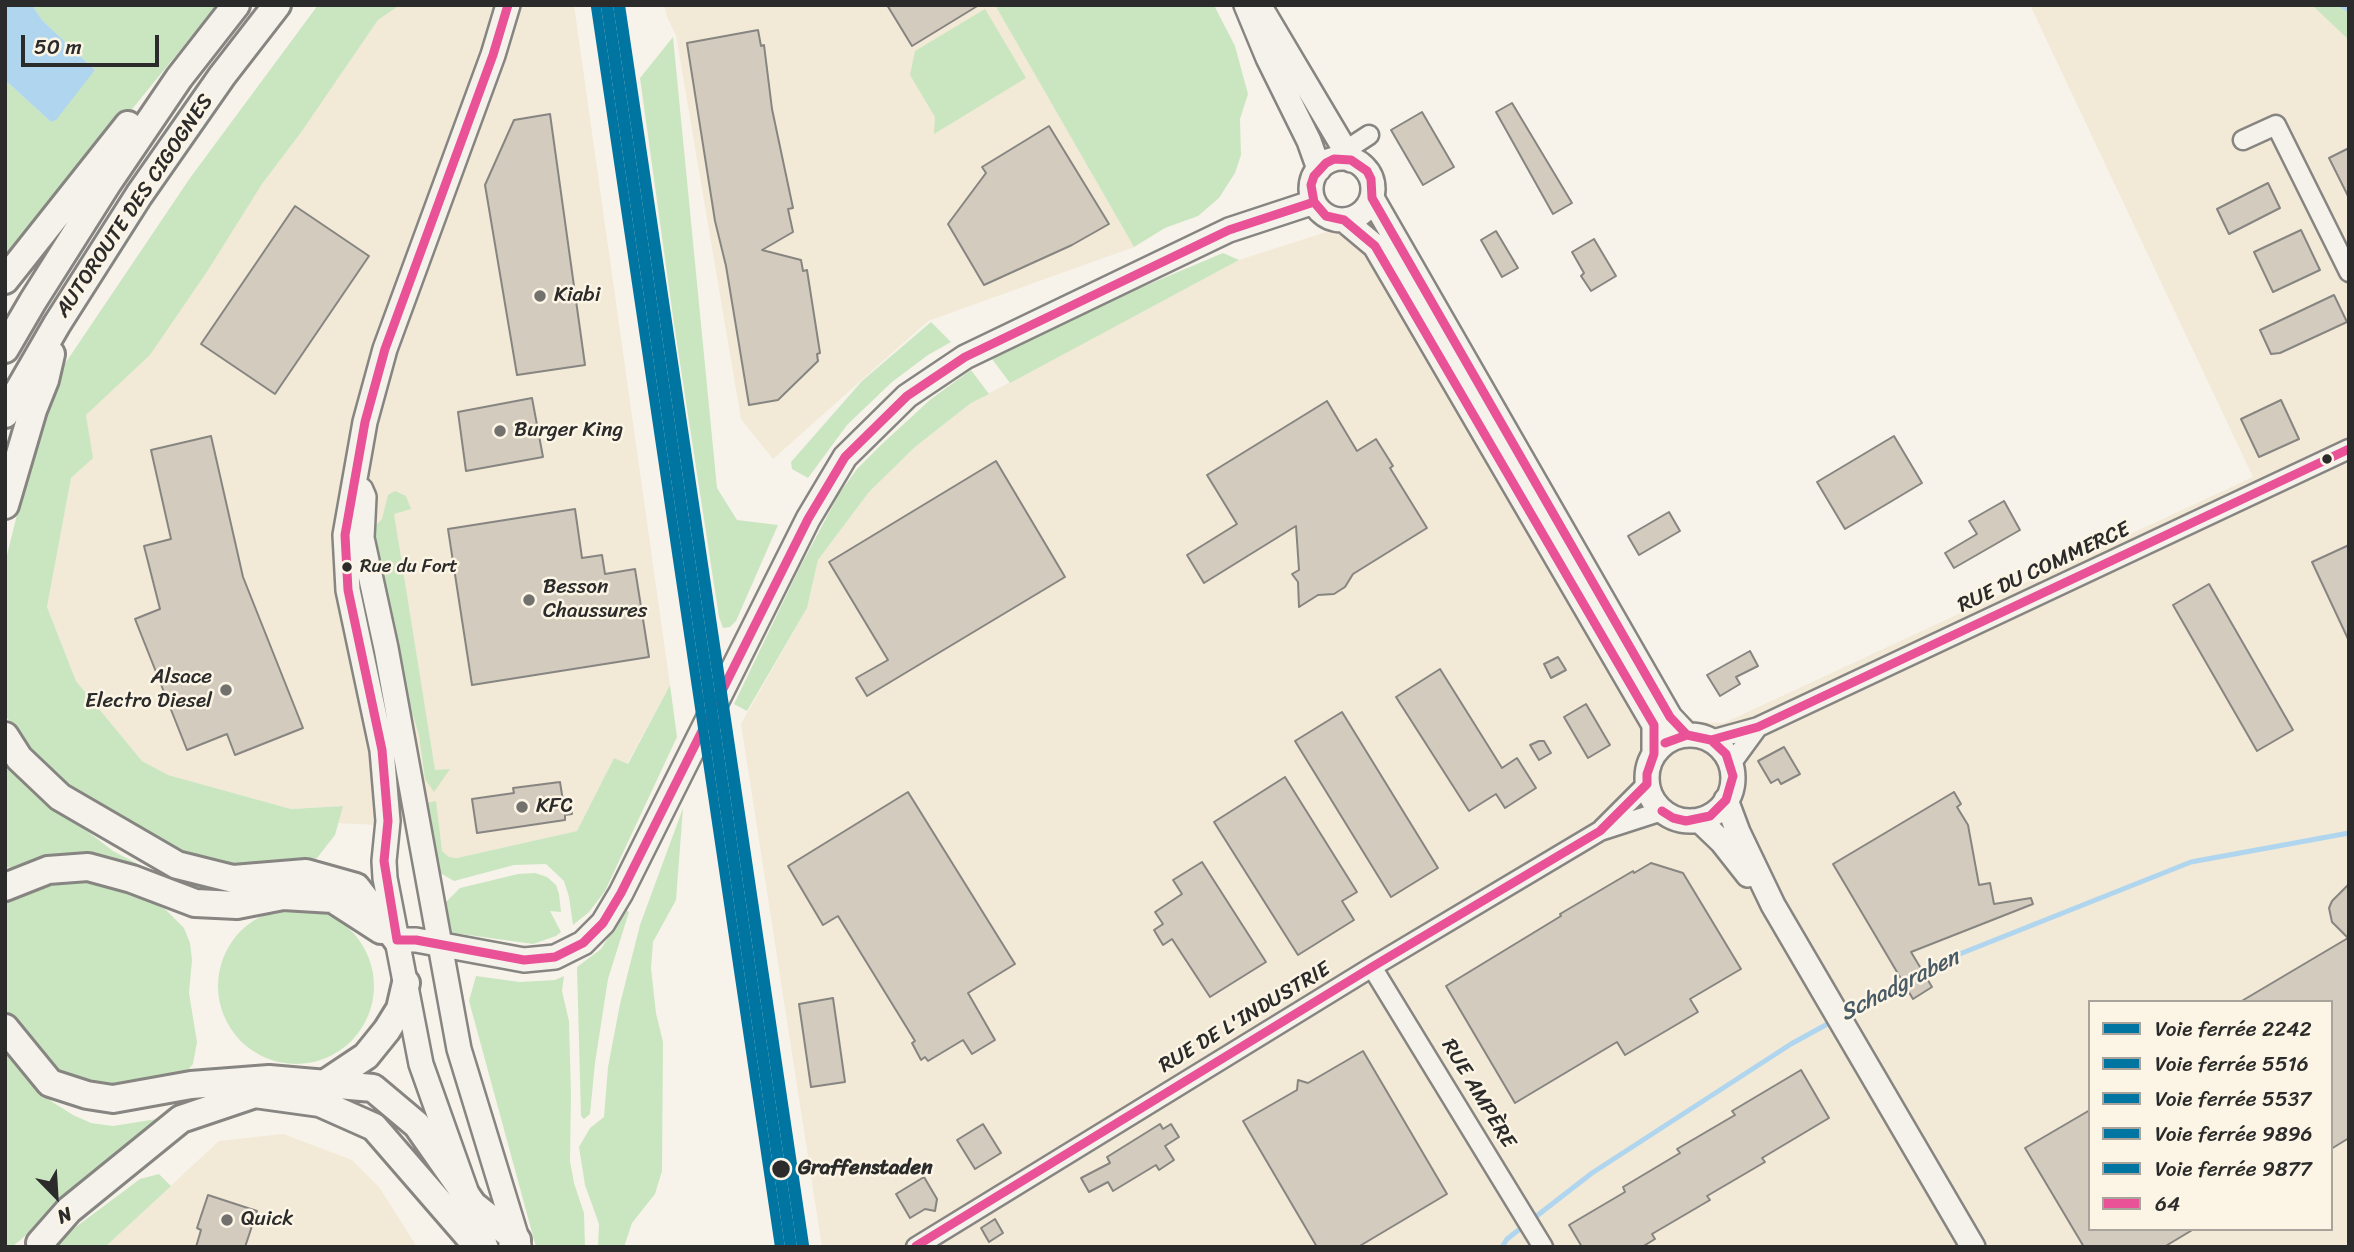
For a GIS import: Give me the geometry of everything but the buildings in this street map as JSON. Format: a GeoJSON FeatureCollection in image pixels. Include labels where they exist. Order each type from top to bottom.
{"type":"FeatureCollection","features":[{"type":"Feature","properties":{"kind":"highway"},"geometry":{"type":"LineString","coordinates":[[5,280],[222,5]]}},
{"type":"Feature","properties":{"kind":"highway","name":"AUTOROUTE DES CIGOGNES"},"geometry":{"type":"LineString","coordinates":[[5,349],[114,174],[179,78],[236,5]]}},
{"type":"Feature","properties":{"kind":"highway","name":"AUTOROUTE DES CIGOGNES"},"geometry":{"type":"LineString","coordinates":[[5,414],[57,324],[139,195],[222,76],[276,5]]}},
{"type":"Feature","properties":{"kind":"highway"},"geometry":{"type":"LineString","coordinates":[[5,505],[33,410],[45,380],[57,324]]}},
{"type":"Feature","properties":{"kind":"highway"},"geometry":{"type":"LineString","coordinates":[[5,736],[19,758],[60,797],[177,865],[233,879],[306,873],[356,887],[397,940]]}},
{"type":"Feature","properties":{"kind":"highway"},"geometry":{"type":"LineString","coordinates":[[5,887],[48,870],[88,867],[132,879],[194,903],[237,905],[283,896],[333,899],[397,940]]}},
{"type":"Feature","properties":{"kind":"highway"},"geometry":{"type":"LineString","coordinates":[[324,1084],[366,1056],[400,1009],[406,983]]}},
{"type":"Feature","properties":{"kind":"highway"},"geometry":{"type":"LineString","coordinates":[[5,1028],[50,1083],[87,1095],[113,1099],[191,1085],[269,1079],[373,1088],[417,1125],[473,1205],[516,1245]]}},
{"type":"Feature","properties":{"kind":"highway"},"geometry":{"type":"LineString","coordinates":[[38,1245],[69,1210],[181,1119],[255,1094],[320,1103],[374,1127],[478,1247]]}},
{"type":"Feature","properties":{"kind":"highway"},"geometry":{"type":"LineString","coordinates":[[38,1245],[189,1131],[257,1108],[310,1118],[368,1142],[461,1247]]}},
{"type":"Feature","properties":{"kind":"main road"},"geometry":{"type":"LineString","coordinates":[[486,1247],[421,1064],[383,861],[388,821],[382,751],[353,616],[344,551],[369,403],[385,349],[493,55],[508,5]]}},
{"type":"Feature","properties":{"kind":"main road"},"geometry":{"type":"LineString","coordinates":[[1246,5],[1268,58],[1309,141],[1319,169]]}},
{"type":"Feature","properties":{"kind":"main road"},"geometry":{"type":"LineString","coordinates":[[1259,5],[1349,155],[1371,179],[1371,198],[1670,717],[1687,735]]}},
{"type":"Feature","properties":{"kind":"main road"},"geometry":{"type":"LineString","coordinates":[[1349,155],[1334,159],[1319,169],[1311,185],[1314,202],[1326,216],[1344,220],[1375,246],[1654,725],[1654,754],[1647,774],[1647,784],[1654,803],[1673,818],[1686,821],[1699,820],[1719,809],[1726,800],[1733,776],[1731,764],[1726,754],[1711,740],[1687,735],[1674,738],[1663,744],[1654,754]]}},
{"type":"Feature","properties":{"kind":"main road"},"geometry":{"type":"LineString","coordinates":[[1344,220],[1361,213],[1371,198]]}},
{"type":"Feature","properties":{"kind":"main road"},"geometry":{"type":"LineString","coordinates":[[397,940],[416,940],[524,960],[564,954],[595,933],[611,911],[808,519],[845,457],[907,396],[974,353],[1229,230],[1314,202]]}},
{"type":"Feature","properties":{"kind":"main road"},"geometry":{"type":"LineString","coordinates":[[355,478],[364,497],[362,538],[398,713],[459,1049],[516,1245]]}},
{"type":"Feature","properties":{"kind":"main road"},"geometry":{"type":"LineString","coordinates":[[1726,800],[1738,832],[1773,905],[1973,1247]]}},
{"type":"Feature","properties":{"kind":"main road"},"geometry":{"type":"LineString","coordinates":[[1699,820],[1721,842],[1773,905]]}},
{"type":"Feature","properties":{"kind":"street"},"geometry":{"type":"LineString","coordinates":[[2243,140],[2276,125],[2349,272]]}},
{"type":"Feature","properties":{"kind":"street"},"geometry":{"type":"LineString","coordinates":[[1349,155],[1369,135]]}},
{"type":"Feature","properties":{"kind":"street","name":"RUE DU COMMERCE"},"geometry":{"type":"LineString","coordinates":[[1711,740],[1758,727],[2349,449]]}},
{"type":"Feature","properties":{"kind":"street","name":"RUE DU COMMERCE"},"geometry":{"type":"LineString","coordinates":[[1731,764],[1758,727]]}},
{"type":"Feature","properties":{"kind":"street","name":"RUE DE L'INDUSTRIE"},"geometry":{"type":"LineString","coordinates":[[1600,831],[1647,784]]}},
{"type":"Feature","properties":{"kind":"street","name":"RUE DE L'INDUSTRIE"},"geometry":{"type":"LineString","coordinates":[[916,1247],[1372,967],[1600,831],[1662,811]]}},
{"type":"Feature","properties":{"kind":"street","name":"RUE AMPÈRE"},"geometry":{"type":"LineString","coordinates":[[1372,967],[1543,1247]]}},
{"type":"Feature","properties":{"kind":"shaded area"},"geometry":{"type":"Polygon","coordinates":[[[400,5],[574,5],[670,685],[627,764],[614,758],[577,831],[457,858],[449,857],[442,851],[412,806],[400,826],[338,823],[342,806],[291,809],[168,775],[142,761],[76,681],[47,607],[71,478],[92,458],[86,415],[150,355],[262,184],[378,20],[400,5]]]}},
{"type":"Feature","properties":{"kind":"shaded area"},"geometry":{"type":"Polygon","coordinates":[[[664,5],[995,5],[1134,247],[928,321],[773,459],[741,419],[676,35],[664,5]]]}},
{"type":"Feature","properties":{"kind":"shaded area"},"geometry":{"type":"Polygon","coordinates":[[[2030,5],[2349,5],[2349,1247],[822,1247],[741,724],[807,608],[818,560],[869,492],[915,447],[971,403],[1239,260],[1392,211],[1682,713],[1698,722],[1724,723],[2253,477],[2030,5]]]}},
{"type":"Feature","properties":{"kind":"shaded area"},"geometry":{"type":"Polygon","coordinates":[[[283,1134],[352,1160],[379,1187],[417,1247],[105,1247],[219,1141],[283,1134]]]}},
{"type":"Feature","properties":{"kind":"green space"},"geometry":{"type":"Polygon","coordinates":[[[32,5],[217,5],[5,265],[5,80],[51,122],[95,70],[42,20],[32,5]]]}},
{"type":"Feature","properties":{"kind":"green space"},"geometry":{"type":"Polygon","coordinates":[[[318,5],[400,5],[378,20],[262,184],[150,355],[86,415],[93,458],[71,478],[47,607],[76,681],[142,761],[168,775],[291,809],[343,806],[335,835],[317,858],[299,865],[211,867],[114,823],[41,763],[5,715],[5,563],[36,438],[58,374],[190,178],[318,5]]]}},
{"type":"Feature","properties":{"kind":"green space"},"geometry":{"type":"Polygon","coordinates":[[[995,5],[1214,5],[1235,46],[1248,94],[1240,119],[1241,155],[1235,173],[1219,198],[1198,216],[1165,228],[1134,247],[995,5]]]}},
{"type":"Feature","properties":{"kind":"green space"},"geometry":{"type":"Polygon","coordinates":[[[2312,5],[2349,5],[2349,40],[2312,5]]]}},
{"type":"Feature","properties":{"kind":"green space"},"geometry":{"type":"Polygon","coordinates":[[[985,9],[1026,78],[934,134],[935,117],[910,75],[915,51],[985,9]]]}},
{"type":"Feature","properties":{"kind":"green space"},"geometry":{"type":"Polygon","coordinates":[[[673,37],[717,488],[737,520],[778,525],[736,621],[730,627],[723,628],[719,617],[674,324],[640,78],[673,37]]]}},
{"type":"Feature","properties":{"kind":"green space"},"geometry":{"type":"Polygon","coordinates":[[[1223,253],[1239,260],[1010,383],[992,359],[1109,301],[1223,253]]]}},
{"type":"Feature","properties":{"kind":"green space"},"geometry":{"type":"Polygon","coordinates":[[[931,322],[951,342],[928,355],[892,382],[847,425],[808,478],[792,469],[791,462],[862,381],[931,322]]]}},
{"type":"Feature","properties":{"kind":"green space"},"geometry":{"type":"Polygon","coordinates":[[[971,370],[989,394],[971,403],[915,447],[869,492],[818,560],[807,608],[747,711],[734,704],[799,569],[839,494],[857,469],[882,444],[931,399],[971,370]]]}},
{"type":"Feature","properties":{"kind":"green space"},"geometry":{"type":"Polygon","coordinates":[[[395,491],[406,496],[411,509],[394,514],[435,770],[450,769],[434,792],[425,779],[419,735],[394,652],[376,562],[375,526],[382,519],[388,495],[395,491]]]}},
{"type":"Feature","properties":{"kind":"green space"},"geometry":{"type":"Polygon","coordinates":[[[670,685],[677,737],[605,891],[589,912],[573,925],[564,881],[546,864],[514,865],[454,881],[436,868],[423,804],[436,801],[442,851],[449,857],[457,858],[577,831],[614,758],[628,764],[670,685]]]}},
{"type":"Feature","properties":{"kind":"green space"},"geometry":{"type":"Polygon","coordinates":[[[5,758],[30,787],[113,851],[191,892],[44,858],[14,868],[5,867],[5,758]]]}},
{"type":"Feature","properties":{"kind":"green space"},"geometry":{"type":"Polygon","coordinates":[[[683,808],[676,900],[653,942],[651,968],[656,1013],[663,1042],[662,1171],[655,1194],[632,1223],[624,1247],[598,1247],[599,1224],[585,1185],[579,1147],[590,1128],[604,1117],[608,1067],[620,1004],[640,925],[683,808]]]}},
{"type":"Feature","properties":{"kind":"green space"},"geometry":{"type":"Polygon","coordinates":[[[535,873],[547,877],[556,885],[559,894],[561,912],[550,911],[561,932],[556,936],[533,944],[447,932],[442,906],[460,888],[518,874],[535,873]]]}},
{"type":"Feature","properties":{"kind":"green space"},"geometry":{"type":"Polygon","coordinates":[[[67,874],[130,890],[166,910],[184,928],[190,943],[192,960],[189,993],[197,1042],[193,1064],[179,1081],[128,1106],[52,1071],[5,1012],[5,897],[67,874]]]}},
{"type":"Feature","properties":{"kind":"green space"},"geometry":{"type":"Polygon","coordinates":[[[296,908],[326,914],[351,931],[368,956],[374,986],[368,1016],[351,1041],[326,1058],[296,1064],[266,1058],[241,1041],[224,1016],[218,986],[224,956],[241,931],[266,914],[296,908]]]}},
{"type":"Feature","properties":{"kind":"green space"},"geometry":{"type":"Polygon","coordinates":[[[626,910],[629,912],[608,979],[590,1114],[584,1119],[581,1116],[577,967],[601,949],[626,910]]]}},
{"type":"Feature","properties":{"kind":"green space"},"geometry":{"type":"Polygon","coordinates":[[[476,976],[520,982],[555,980],[564,976],[562,991],[569,1021],[570,1161],[584,1213],[585,1247],[536,1247],[469,1001],[476,976]]]}},
{"type":"Feature","properties":{"kind":"green space"},"geometry":{"type":"Polygon","coordinates":[[[5,1049],[51,1101],[91,1123],[113,1126],[163,1118],[12,1247],[5,1247],[5,1049]]]}},
{"type":"Feature","properties":{"kind":"green space"},"geometry":{"type":"Polygon","coordinates":[[[159,1174],[171,1186],[105,1247],[49,1247],[140,1179],[159,1174]]]}},
{"type":"Feature","properties":{"kind":"water"},"geometry":{"type":"Polygon","coordinates":[[[5,5],[32,5],[42,20],[95,70],[56,120],[51,122],[5,80],[5,5]]]}},
{"type":"Feature","properties":{"kind":"waterway","name":"Schadgraben"},"geometry":{"type":"LineString","coordinates":[[2341,5],[2349,10]]}},
{"type":"Feature","properties":{"kind":"waterway","name":"Schadgraben"},"geometry":{"type":"LineString","coordinates":[[1918,973],[1932,965],[2191,862],[2349,833]]}},
{"type":"Feature","properties":{"kind":"waterway","name":"Schadgraben"},"geometry":{"type":"LineString","coordinates":[[1845,1014],[1906,980]]}},
{"type":"Feature","properties":{"kind":"waterway","name":"Schadgraben"},"geometry":{"type":"LineString","coordinates":[[1502,1247],[1507,1239],[1592,1173],[1791,1044],[1833,1021]]}},
{"type":"Feature","properties":{"kind":"rail line","name":"2242"},"geometry":{"type":"LineString","coordinates":[[608,5],[792,1247]]}},
{"type":"Feature","properties":{"kind":"rail line","name":"5537"},"geometry":{"type":"LineString","coordinates":[[618,5],[802,1247]]}},
{"type":"Feature","properties":{"kind":"rail line","name":"9896"},"geometry":{"type":"LineString","coordinates":[[620,5],[804,1245]]}},
{"type":"Feature","properties":{"kind":"rail line","name":"5516"},"geometry":{"type":"LineString","coordinates":[[596,7],[780,1247]]}},
{"type":"Feature","properties":{"kind":"rail line","name":"9877"},"geometry":{"type":"LineString","coordinates":[[606,7],[790,1247]]}},
{"type":"Feature","properties":{"kind":"transit line","name":"64"},"geometry":{"type":"LineString","coordinates":[[508,5],[493,55],[385,349],[365,422],[345,535],[348,590],[382,750],[388,821],[384,861],[397,940],[416,940],[524,960],[555,957],[583,943],[603,923],[621,893],[808,519],[845,457],[907,396],[965,357],[1229,230],[1314,202]]}},
{"type":"Feature","properties":{"kind":"transit line","name":"64"},"geometry":{"type":"LineString","coordinates":[[1647,784],[1647,774],[1654,754],[1654,725],[1375,246],[1344,220],[1326,216],[1314,202],[1311,185],[1314,176],[1326,163],[1334,159],[1351,160],[1367,171],[1371,179],[1372,198],[1670,717],[1687,735]]}},
{"type":"Feature","properties":{"kind":"transit line","name":"64"},"geometry":{"type":"LineString","coordinates":[[1711,740],[1758,727],[2349,449]]}},
{"type":"Feature","properties":{"kind":"transit line","name":"64"},"geometry":{"type":"LineString","coordinates":[[1662,811],[1673,818],[1686,821],[1710,816],[1726,800],[1733,776],[1726,754],[1711,740],[1687,735],[1665,743]]}},
{"type":"Feature","properties":{"kind":"transit line","name":"64"},"geometry":{"type":"LineString","coordinates":[[916,1246],[1600,831],[1647,784]]}},
{"type":"Feature","properties":{"kind":"place","name":"Kiabi"},"geometry":{"type":"Point","coordinates":[540,296]}},
{"type":"Feature","properties":{"kind":"place","name":"Burger King"},"geometry":{"type":"Point","coordinates":[500,431]}},
{"type":"Feature","properties":{"kind":"place","name":"Rue du Fort"},"geometry":{"type":"Point","coordinates":[347,567]}},
{"type":"Feature","properties":{"kind":"place","name":"Besson Chaussures"},"geometry":{"type":"Point","coordinates":[529,600]}},
{"type":"Feature","properties":{"kind":"place","name":"Alsace Electro Diesel"},"geometry":{"type":"Point","coordinates":[226,690]}},
{"type":"Feature","properties":{"kind":"place","name":"KFC"},"geometry":{"type":"Point","coordinates":[522,807]}},
{"type":"Feature","properties":{"kind":"place","name":"Graffenstaden"},"geometry":{"type":"Point","coordinates":[781,1169]}},
{"type":"Feature","properties":{"kind":"place","name":"Quick"},"geometry":{"type":"Point","coordinates":[227,1220]}}]}
